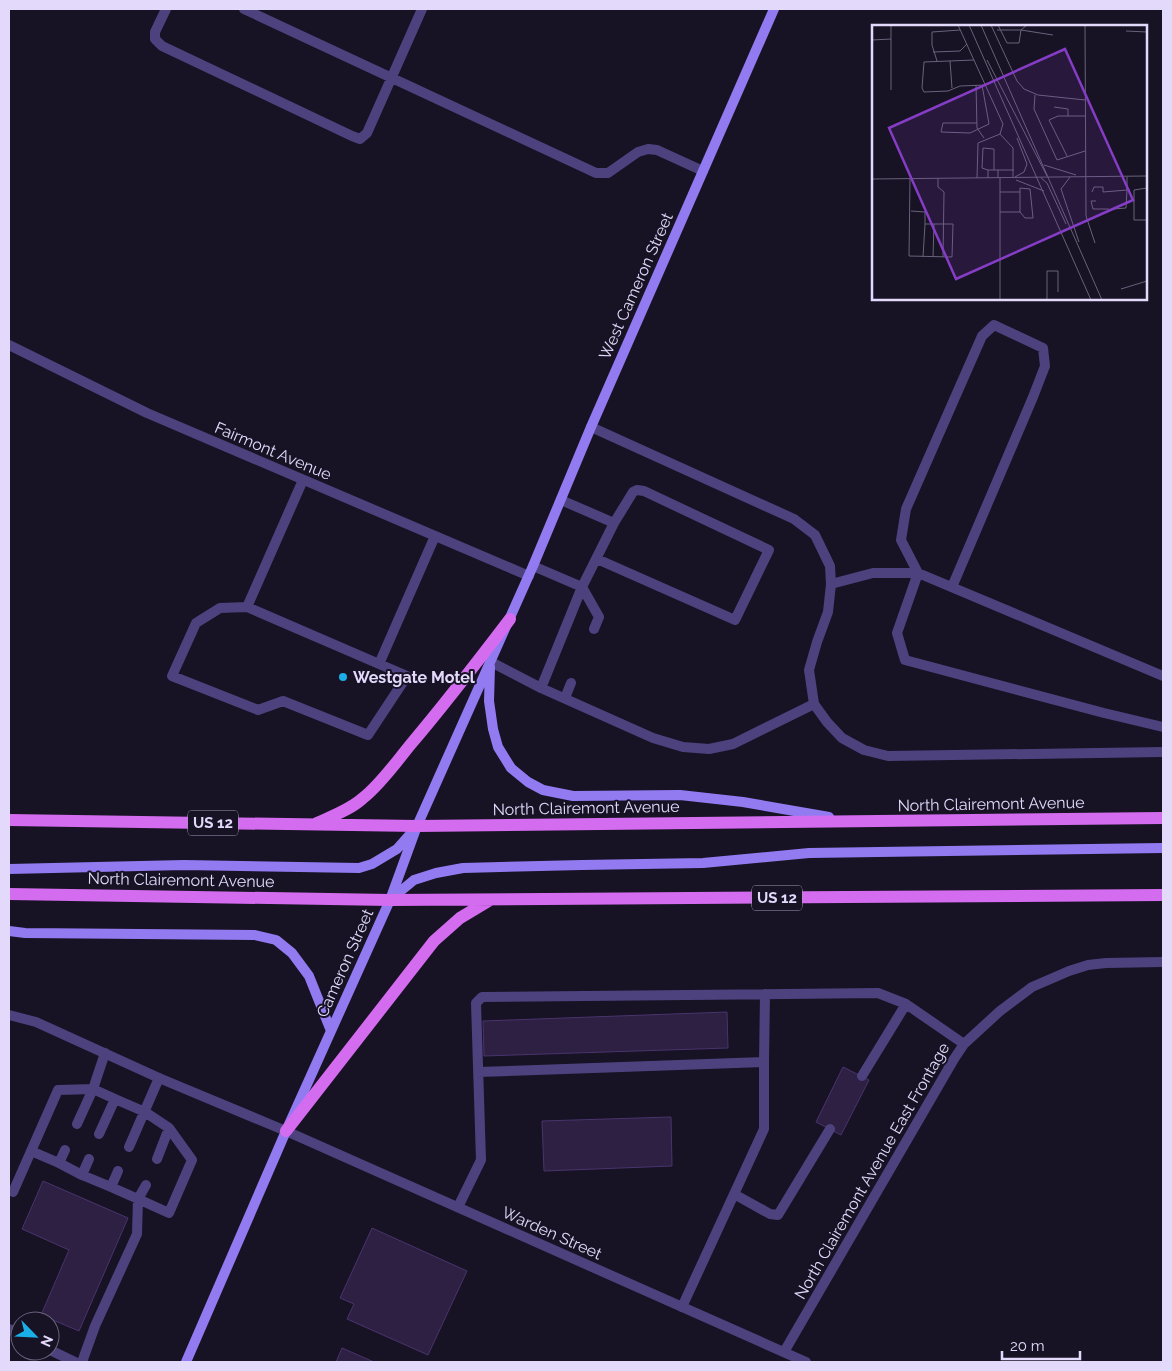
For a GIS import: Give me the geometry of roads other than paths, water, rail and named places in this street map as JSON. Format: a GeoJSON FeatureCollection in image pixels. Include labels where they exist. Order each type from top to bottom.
{"type":"FeatureCollection","features":[{"type":"Feature","properties":{"kind":"main road","name":"West Cameron Street"},"geometry":{"type":"LineString","coordinates":[[529,576],[591,427],[774,9]]}},
{"type":"Feature","properties":{"kind":"main road","name":"Cameron Street"},"geometry":{"type":"LineString","coordinates":[[186,1362],[286,1131],[390,900],[417,826],[529,576]]}},
{"type":"Feature","properties":{"kind":"main road"},"geometry":{"type":"LineString","coordinates":[[314,825],[351,806],[367,795],[442,708],[510,619]]}},
{"type":"Feature","properties":{"kind":"main road"},"geometry":{"type":"LineString","coordinates":[[491,662],[489,701],[498,747],[511,768],[528,782],[543,790],[573,796],[680,794],[743,802],[853,822]]}},
{"type":"Feature","properties":{"kind":"main road","name":"North Clairemont Avenue"},"geometry":{"type":"LineString","coordinates":[[9,820],[417,826],[1163,818]]}},
{"type":"Feature","properties":{"kind":"main road"},"geometry":{"type":"LineString","coordinates":[[9,869],[184,864],[359,868],[372,864],[397,849],[417,826]]}},
{"type":"Feature","properties":{"kind":"main road"},"geometry":{"type":"LineString","coordinates":[[390,900],[414,880],[436,873],[463,868],[703,864],[809,853],[1163,848]]}},
{"type":"Feature","properties":{"kind":"main road","name":"North Clairemont Avenue"},"geometry":{"type":"LineString","coordinates":[[9,894],[390,900],[1163,895]]}},
{"type":"Feature","properties":{"kind":"main road"},"geometry":{"type":"LineString","coordinates":[[286,1131],[434,941],[460,918],[491,899]]}},
{"type":"Feature","properties":{"kind":"main road"},"geometry":{"type":"LineString","coordinates":[[9,931],[25,933],[255,935],[276,940],[292,953],[309,976],[331,1031]]}},
{"type":"Feature","properties":{"kind":"street"},"geometry":{"type":"LineString","coordinates":[[166,9],[155,32],[155,39],[162,46],[352,136],[360,138],[368,133],[418,10]]}},
{"type":"Feature","properties":{"kind":"street"},"geometry":{"type":"LineString","coordinates":[[244,9],[596,173],[608,173],[638,152],[648,149],[657,150],[703,171]]}},
{"type":"Feature","properties":{"kind":"street"},"geometry":{"type":"LineString","coordinates":[[952,587],[1045,366],[1043,348],[994,325],[982,336],[906,509],[901,540],[918,572],[897,633],[905,660],[1163,727]]}},
{"type":"Feature","properties":{"kind":"street","name":"Fairmont Avenue"},"geometry":{"type":"LineString","coordinates":[[9,345],[147,413],[529,576]]}},
{"type":"Feature","properties":{"kind":"street"},"geometry":{"type":"LineString","coordinates":[[591,427],[794,518],[815,535],[830,566],[831,584],[828,612],[809,670],[814,704],[842,738],[864,750],[888,756],[1163,752]]}},
{"type":"Feature","properties":{"kind":"street"},"geometry":{"type":"LineString","coordinates":[[247,607],[303,480]]}},
{"type":"Feature","properties":{"kind":"street"},"geometry":{"type":"LineString","coordinates":[[540,688],[582,587],[614,523],[633,492],[637,490],[644,491],[770,550],[735,620],[597,560]]}},
{"type":"Feature","properties":{"kind":"street"},"geometry":{"type":"LineString","coordinates":[[561,500],[614,523]]}},
{"type":"Feature","properties":{"kind":"street"},"geometry":{"type":"LineString","coordinates":[[379,664],[435,536]]}},
{"type":"Feature","properties":{"kind":"street"},"geometry":{"type":"LineString","coordinates":[[533,566],[582,587],[599,617],[594,629]]}},
{"type":"Feature","properties":{"kind":"street"},"geometry":{"type":"LineString","coordinates":[[831,584],[873,573],[918,572],[1163,676]]}},
{"type":"Feature","properties":{"kind":"street"},"geometry":{"type":"LineString","coordinates":[[247,607],[379,664],[407,676],[368,735],[283,701],[258,710],[172,676],[196,623],[220,608],[247,607]]}},
{"type":"Feature","properties":{"kind":"street"},"geometry":{"type":"LineString","coordinates":[[491,662],[540,688],[653,738],[683,747],[709,749],[733,744],[814,704]]}},
{"type":"Feature","properties":{"kind":"street"},"geometry":{"type":"LineString","coordinates":[[565,698],[571,683]]}},
{"type":"Feature","properties":{"kind":"street","name":"North Clairemont Avenue East Frontage"},"geometry":{"type":"LineString","coordinates":[[784,1352],[964,1044],[1000,1011],[1032,987],[1069,971],[1088,965],[1106,963],[1163,962]]}},
{"type":"Feature","properties":{"kind":"street"},"geometry":{"type":"LineString","coordinates":[[458,1207],[481,1160],[476,1003],[482,997],[878,993],[906,1004],[964,1044]]}},
{"type":"Feature","properties":{"kind":"street"},"geometry":{"type":"LineString","coordinates":[[682,1307],[764,1129],[765,994]]}},
{"type":"Feature","properties":{"kind":"street"},"geometry":{"type":"LineString","coordinates":[[862,1076],[906,1004]]}},
{"type":"Feature","properties":{"kind":"street"},"geometry":{"type":"LineString","coordinates":[[9,1015],[36,1022],[159,1078],[286,1131]]}},
{"type":"Feature","properties":{"kind":"street"},"geometry":{"type":"LineString","coordinates":[[77,1124],[105,1053]]}},
{"type":"Feature","properties":{"kind":"street"},"geometry":{"type":"LineString","coordinates":[[478,1072],[764,1062]]}},
{"type":"Feature","properties":{"kind":"street"},"geometry":{"type":"LineString","coordinates":[[129,1147],[159,1078]]}},
{"type":"Feature","properties":{"kind":"street"},"geometry":{"type":"LineString","coordinates":[[12,1192],[58,1090],[92,1090],[145,1112],[169,1128],[192,1160],[168,1213],[31,1151]]}},
{"type":"Feature","properties":{"kind":"street"},"geometry":{"type":"LineString","coordinates":[[99,1134],[115,1099]]}},
{"type":"Feature","properties":{"kind":"street"},"geometry":{"type":"LineString","coordinates":[[157,1159],[169,1128]]}},
{"type":"Feature","properties":{"kind":"street"},"geometry":{"type":"LineString","coordinates":[[734,1194],[770,1214],[778,1214],[830,1129]]}},
{"type":"Feature","properties":{"kind":"street","name":"Warden Street"},"geometry":{"type":"LineString","coordinates":[[286,1131],[806,1362]]}},
{"type":"Feature","properties":{"kind":"street"},"geometry":{"type":"LineString","coordinates":[[59,1163],[65,1150]]}},
{"type":"Feature","properties":{"kind":"street"},"geometry":{"type":"LineString","coordinates":[[82,1175],[89,1159]]}},
{"type":"Feature","properties":{"kind":"street"},"geometry":{"type":"LineString","coordinates":[[111,1187],[118,1171]]}},
{"type":"Feature","properties":{"kind":"street"},"geometry":{"type":"LineString","coordinates":[[82,1362],[95,1326],[137,1234],[138,1200],[146,1185]]}},
{"type":"Feature","properties":{"kind":"street"},"geometry":{"type":"LineString","coordinates":[[60,1355],[75,1362]]}},
{"type":"Feature","properties":{"kind":"place","name":"Westgate Motel"},"geometry":{"type":"Point","coordinates":[343,677]}}]}
